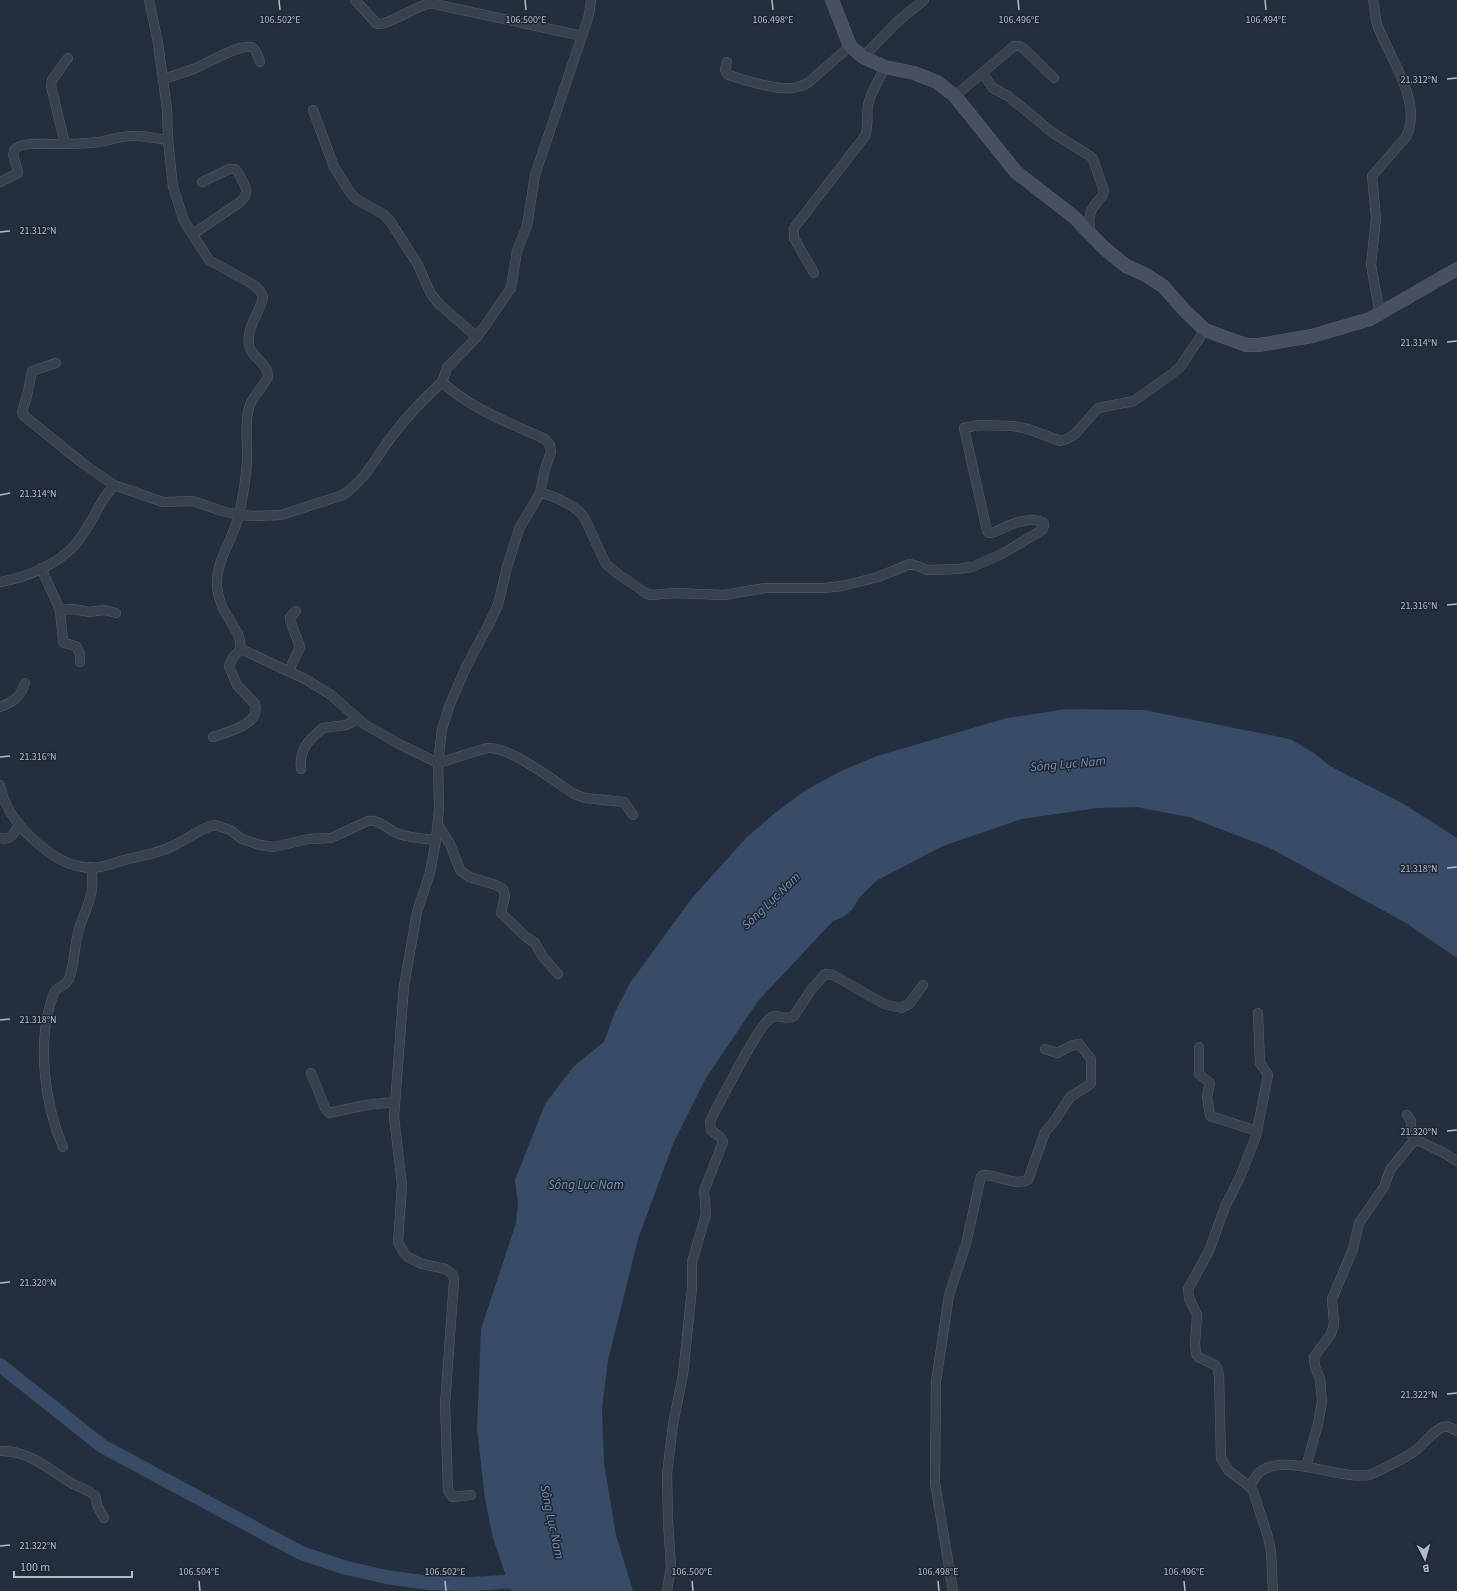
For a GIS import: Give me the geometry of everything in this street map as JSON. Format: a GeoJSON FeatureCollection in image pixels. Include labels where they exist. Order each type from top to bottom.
{"type":"FeatureCollection","features":[{"type":"Feature","properties":{"kind":"street"},"geometry":{"type":"LineString","coordinates":[[149,0],[167,109],[168,140],[173,186],[184,221],[210,260],[254,285],[263,297],[250,332],[249,345],[252,353],[266,368],[268,377],[252,400],[249,408],[247,424],[247,459],[239,515],[218,569],[217,584],[220,603],[226,617],[238,634],[241,649]]}},
{"type":"Feature","properties":{"kind":"street"},"geometry":{"type":"LineString","coordinates":[[355,0],[377,24],[385,23],[430,2],[582,36]]}},
{"type":"Feature","properties":{"kind":"street"},"geometry":{"type":"LineString","coordinates":[[56,363],[32,371],[30,374],[29,389],[22,412],[23,416],[114,486],[163,502],[193,501],[239,515],[281,515],[343,494],[351,489],[361,479],[396,430],[442,382],[444,374],[450,363],[477,337],[511,288],[517,251],[527,226],[535,175],[582,36],[589,14],[591,0]]}},
{"type":"Feature","properties":{"kind":"street"},"geometry":{"type":"LineString","coordinates":[[832,0],[850,46],[864,56],[885,67],[914,73],[937,82],[955,96],[1016,172],[1074,217],[1104,248],[1126,266],[1144,274],[1163,286],[1184,311],[1205,330],[1246,345],[1259,345],[1312,336],[1370,319],[1457,269]]}},
{"type":"Feature","properties":{"kind":"street"},"geometry":{"type":"LineString","coordinates":[[864,56],[898,21],[924,0]]}},
{"type":"Feature","properties":{"kind":"street"},"geometry":{"type":"LineString","coordinates":[[1374,0],[1377,24],[1406,89],[1410,120],[1409,131],[1406,137],[1372,176],[1376,218],[1371,265],[1380,314]]}},
{"type":"Feature","properties":{"kind":"street"},"geometry":{"type":"LineString","coordinates":[[163,79],[196,68],[223,55],[250,46],[255,48],[260,62]]}},
{"type":"Feature","properties":{"kind":"street"},"geometry":{"type":"LineString","coordinates":[[727,62],[725,70],[728,75],[761,85],[796,87],[805,85],[809,82],[850,46]]}},
{"type":"Feature","properties":{"kind":"street"},"geometry":{"type":"LineString","coordinates":[[955,96],[1014,46],[1019,46],[1054,78]]}},
{"type":"Feature","properties":{"kind":"street"},"geometry":{"type":"LineString","coordinates":[[65,144],[51,86],[52,80],[68,58]]}},
{"type":"Feature","properties":{"kind":"street"},"geometry":{"type":"LineString","coordinates":[[814,273],[794,238],[794,228],[865,136],[868,126],[867,109],[869,101],[885,67]]}},
{"type":"Feature","properties":{"kind":"street"},"geometry":{"type":"LineString","coordinates":[[982,73],[993,88],[1005,94],[1044,127],[1093,159],[1104,191],[1090,211],[1088,217],[1091,234]]}},
{"type":"Feature","properties":{"kind":"street"},"geometry":{"type":"LineString","coordinates":[[313,110],[334,167],[349,192],[356,199],[383,214],[390,221],[417,262],[431,294],[440,305],[477,337]]}},
{"type":"Feature","properties":{"kind":"street"},"geometry":{"type":"LineString","coordinates":[[0,182],[18,173],[13,154],[16,148],[28,145],[99,142],[130,136],[168,140]]}},
{"type":"Feature","properties":{"kind":"street"},"geometry":{"type":"LineString","coordinates":[[193,234],[239,203],[245,198],[247,191],[235,168],[229,169],[202,182]]}},
{"type":"Feature","properties":{"kind":"street"},"geometry":{"type":"LineString","coordinates":[[540,493],[551,494],[580,512],[584,517],[606,564],[647,594],[652,595],[724,595],[765,588],[825,588],[865,581],[910,564],[927,570],[958,569],[972,566],[1002,554],[1042,530],[1044,523],[1039,521],[1028,521],[992,533],[987,532],[964,428],[979,425],[1013,426],[1028,429],[1060,441],[1067,439],[1075,434],[1098,408],[1134,401],[1180,368],[1205,330]]}},
{"type":"Feature","properties":{"kind":"street"},"geometry":{"type":"LineString","coordinates":[[442,382],[480,409],[548,442],[551,452],[545,469],[540,493],[519,529],[507,567],[498,605],[466,665],[450,704],[442,729],[438,763],[438,824],[436,840],[430,873],[416,912],[404,986],[395,1102],[394,1126],[402,1185],[399,1236],[400,1246],[414,1261],[446,1269],[450,1272],[454,1281],[445,1406],[448,1490],[452,1497],[471,1495]]}},
{"type":"Feature","properties":{"kind":"street"},"geometry":{"type":"LineString","coordinates":[[0,582],[24,577],[41,568],[74,546],[86,531],[114,486]]}},
{"type":"Feature","properties":{"kind":"street"},"geometry":{"type":"LineString","coordinates":[[41,568],[60,610],[64,643],[76,646],[80,654],[80,662]]}},
{"type":"Feature","properties":{"kind":"street"},"geometry":{"type":"LineString","coordinates":[[60,610],[73,609],[87,612],[104,610],[116,613]]}},
{"type":"Feature","properties":{"kind":"street"},"geometry":{"type":"LineString","coordinates":[[289,670],[300,647],[290,620],[290,617],[296,611]]}},
{"type":"Feature","properties":{"kind":"street"},"geometry":{"type":"LineString","coordinates":[[241,649],[289,670],[307,680],[331,696],[358,719],[399,744],[438,763],[487,748],[500,749],[515,756],[574,794],[585,798],[624,802],[633,815]]}},
{"type":"Feature","properties":{"kind":"street"},"geometry":{"type":"LineString","coordinates":[[213,737],[240,728],[255,714],[256,704],[237,685],[229,666],[230,662],[241,649]]}},
{"type":"Feature","properties":{"kind":"street"},"geometry":{"type":"LineString","coordinates":[[0,707],[16,700],[20,696],[25,683]]}},
{"type":"Feature","properties":{"kind":"street"},"geometry":{"type":"LineString","coordinates":[[301,769],[301,752],[311,739],[323,728],[346,725],[358,719]]}},
{"type":"Feature","properties":{"kind":"street"},"geometry":{"type":"LineString","coordinates":[[0,785],[1,791],[11,813],[19,824],[44,849],[71,865],[91,868],[155,854],[176,845],[200,830],[215,824],[230,830],[242,838],[266,847],[280,846],[308,839],[331,838],[373,820],[380,822],[399,834],[436,840]]}},
{"type":"Feature","properties":{"kind":"street"},"geometry":{"type":"LineString","coordinates":[[0,838],[11,838],[19,824]]}},
{"type":"Feature","properties":{"kind":"street"},"geometry":{"type":"LineString","coordinates":[[438,824],[450,844],[460,870],[469,877],[496,885],[503,889],[505,896],[501,913],[526,937],[535,943],[543,958],[558,974]]}},
{"type":"Feature","properties":{"kind":"street"},"geometry":{"type":"LineString","coordinates":[[63,1147],[56,1132],[46,1082],[44,1038],[55,992],[67,983],[70,974],[78,930],[93,886],[91,868]]}},
{"type":"Feature","properties":{"kind":"street"},"geometry":{"type":"LineString","coordinates":[[667,1591],[671,1567],[667,1474],[673,1424],[683,1375],[692,1288],[692,1262],[706,1214],[704,1191],[723,1142],[720,1137],[710,1130],[710,1122],[748,1050],[765,1024],[772,1017],[786,1019],[794,1016],[811,990],[825,974],[833,975],[884,1004],[901,1008],[909,1004],[923,986]]}},
{"type":"Feature","properties":{"kind":"street"},"geometry":{"type":"LineString","coordinates":[[1258,1013],[1260,1063],[1268,1075],[1257,1131],[1240,1177],[1223,1212],[1209,1251],[1196,1273],[1188,1289],[1188,1293],[1197,1315],[1195,1343],[1196,1354],[1214,1365],[1217,1368],[1219,1375],[1221,1458],[1228,1470],[1250,1487],[1268,1537],[1271,1552],[1273,1591]]}},
{"type":"Feature","properties":{"kind":"street"},"geometry":{"type":"LineString","coordinates":[[953,1591],[935,1483],[936,1382],[949,1295],[966,1244],[981,1176],[986,1175],[1017,1183],[1028,1180],[1045,1132],[1056,1119],[1070,1097],[1089,1085],[1091,1082],[1091,1058],[1079,1044],[1057,1053],[1045,1049]]}},
{"type":"Feature","properties":{"kind":"street"},"geometry":{"type":"LineString","coordinates":[[1198,1047],[1199,1074],[1210,1083],[1207,1098],[1210,1116],[1257,1131]]}},
{"type":"Feature","properties":{"kind":"street"},"geometry":{"type":"LineString","coordinates":[[311,1073],[325,1108],[329,1113],[366,1105],[395,1102]]}},
{"type":"Feature","properties":{"kind":"street"},"geometry":{"type":"LineString","coordinates":[[1406,1115],[1411,1120],[1411,1134],[1417,1140],[1457,1161]]}},
{"type":"Feature","properties":{"kind":"street"},"geometry":{"type":"LineString","coordinates":[[1306,1467],[1318,1424],[1322,1402],[1320,1379],[1315,1367],[1314,1357],[1333,1329],[1332,1299],[1354,1249],[1359,1223],[1384,1187],[1390,1170],[1411,1144],[1417,1140]]}},
{"type":"Feature","properties":{"kind":"street"},"geometry":{"type":"LineString","coordinates":[[1250,1487],[1260,1472],[1270,1467],[1294,1465],[1342,1474],[1370,1474],[1413,1452],[1443,1427],[1450,1427],[1457,1431]]}},
{"type":"Feature","properties":{"kind":"street"},"geometry":{"type":"LineString","coordinates":[[0,1451],[13,1452],[36,1460],[93,1494],[104,1518]]}},
{"type":"Feature","properties":{"kind":"water","name":"Sông Lục Nam"},"geometry":{"type":"Polygon","coordinates":[[[1067,709],[1144,710],[1290,739],[1314,753],[1330,766],[1402,803],[1457,838],[1457,958],[1406,923],[1270,848],[1189,817],[1136,807],[1097,808],[1022,819],[943,846],[876,881],[859,898],[852,910],[843,917],[833,921],[758,1001],[706,1078],[673,1144],[638,1239],[608,1360],[602,1409],[604,1463],[616,1535],[633,1591],[511,1591],[493,1538],[485,1499],[477,1428],[481,1329],[516,1223],[518,1203],[515,1180],[545,1104],[574,1066],[604,1042],[615,1012],[630,983],[692,898],[747,837],[775,813],[806,790],[841,771],[877,756],[1007,718],[1067,709]]]}},
{"type":"Feature","properties":{"kind":"waterway"},"geometry":{"type":"LineString","coordinates":[[0,1365],[102,1446],[301,1553],[343,1567],[386,1577],[429,1583],[473,1584],[526,1579]]}}]}
